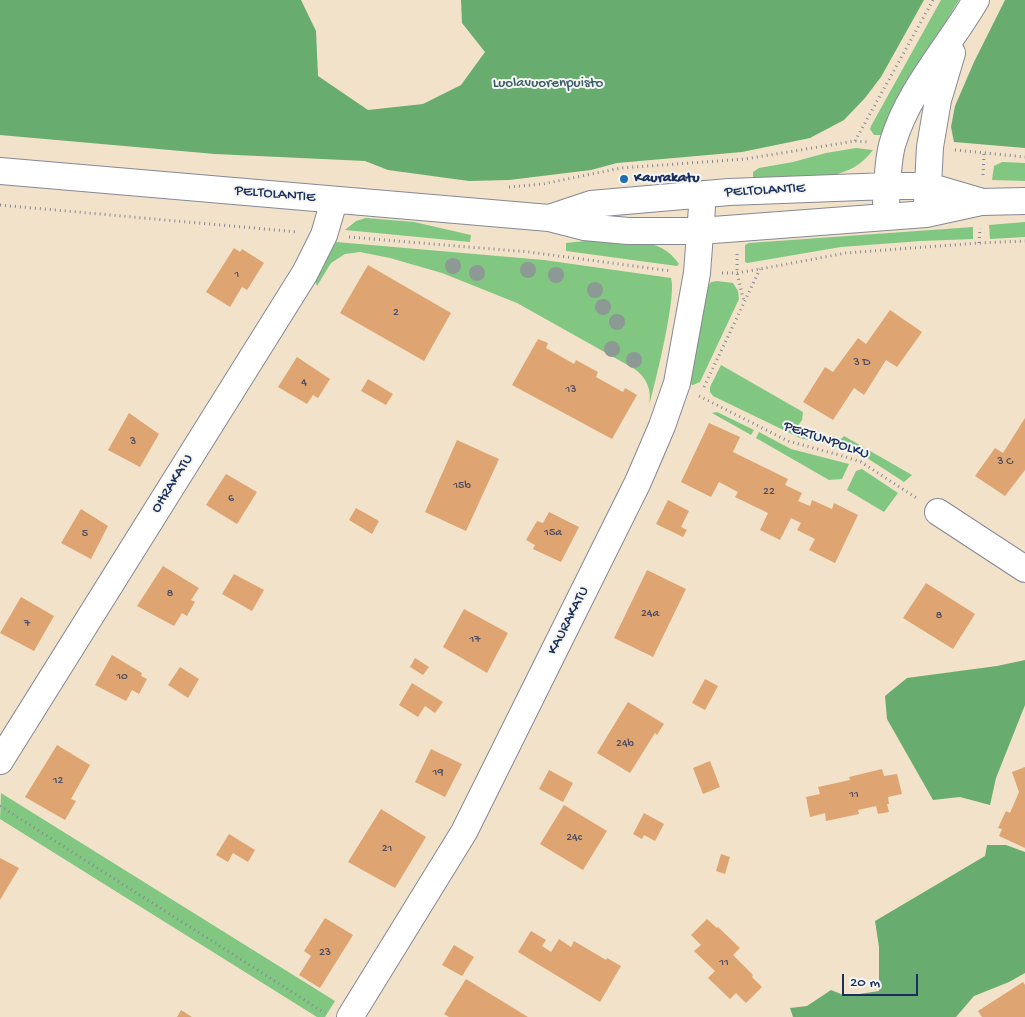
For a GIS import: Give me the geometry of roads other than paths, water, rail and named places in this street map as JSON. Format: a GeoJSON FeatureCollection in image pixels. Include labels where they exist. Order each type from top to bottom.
{"type":"FeatureCollection","features":[{"type":"Feature","properties":{"kind":"street"},"geometry":{"type":"LineString","coordinates":[[885,218],[892,144],[901,120],[921,84],[961,26],[976,0]]}},
{"type":"Feature","properties":{"kind":"street"},"geometry":{"type":"LineString","coordinates":[[926,214],[930,148],[938,100],[961,26]]}},
{"type":"Feature","properties":{"kind":"street","name":"PELTOLANTIE"},"geometry":{"type":"LineString","coordinates":[[0,171],[549,218],[584,227],[628,231],[700,231],[885,218],[926,214],[982,202],[1025,201]]}},
{"type":"Feature","properties":{"kind":"street","name":"PELTOLANTIE"},"geometry":{"type":"LineString","coordinates":[[549,218],[591,204],[702,194],[888,186],[928,186],[982,202]]}},
{"type":"Feature","properties":{"kind":"street","name":"KAURAKATU"},"geometry":{"type":"LineString","coordinates":[[350,1017],[464,832],[638,482],[662,426],[677,383],[696,273],[702,194]]}},
{"type":"Feature","properties":{"kind":"street","name":"OHRAKATU"},"geometry":{"type":"LineString","coordinates":[[0,761],[305,273],[324,235],[334,201]]}},
{"type":"Feature","properties":{"kind":"street"},"geometry":{"type":"LineString","coordinates":[[938,512],[1025,570]]}},
{"type":"Feature","properties":{"kind":"place","name":"Kaurakatu"},"geometry":{"type":"Point","coordinates":[624,179]}},
{"type":"Feature","properties":{"kind":"park label","name":"Luolavuorenpuisto"},"geometry":{"type":"Point","coordinates":[548,84]}}]}
